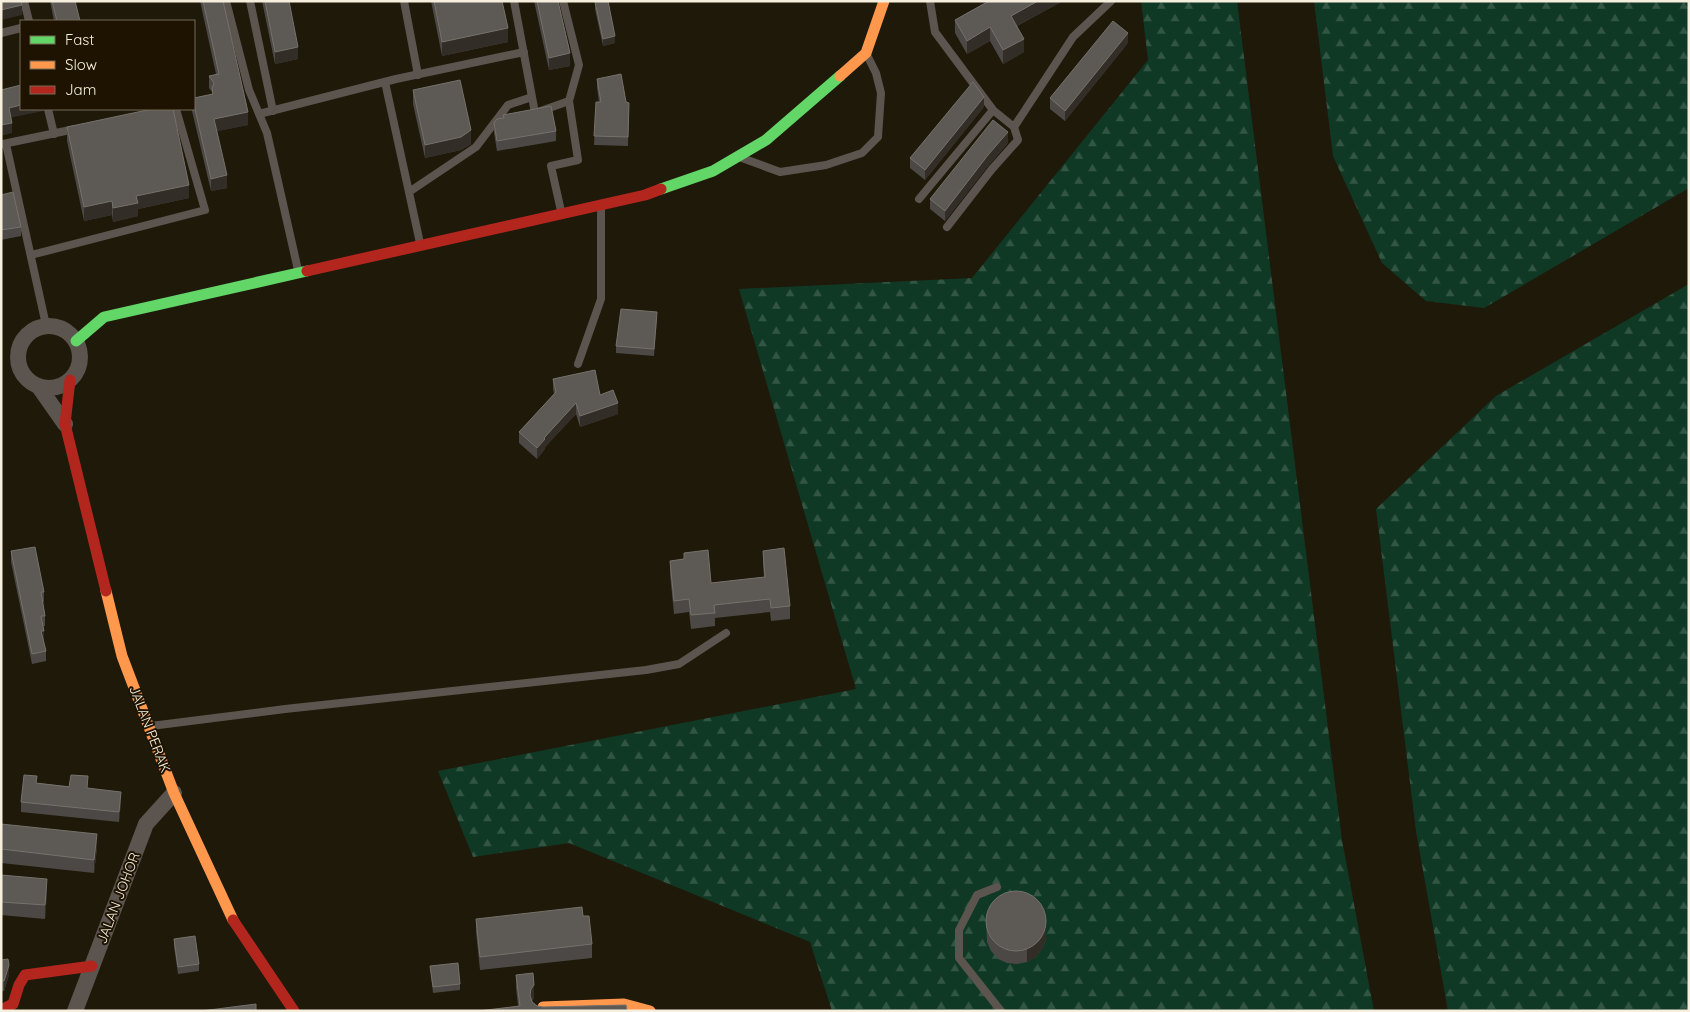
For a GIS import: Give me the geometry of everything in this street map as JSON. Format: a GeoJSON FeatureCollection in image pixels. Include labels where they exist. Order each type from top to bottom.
{"type":"FeatureCollection","features":[{"type":"Feature","properties":{"kind":"street"},"geometry":{"type":"LineString","coordinates":[[76,341],[104,316],[645,195],[713,171],[766,140],[866,53],[884,1]]}},
{"type":"Feature","properties":{"kind":"street"},"geometry":{"type":"LineString","coordinates":[[46,325],[62,329],[70,334],[76,341],[80,351],[80,362],[77,372],[61,386],[50,388],[39,387],[30,382],[23,374],[19,365],[18,355],[20,345],[26,336],[46,325]]}},
{"type":"Feature","properties":{"kind":"street","name":"JALAN PERAK"},"geometry":{"type":"LineString","coordinates":[[70,380],[65,424],[122,656],[174,792],[231,917],[294,1011]]}},
{"type":"Feature","properties":{"kind":"street","name":"JALAN PERAK"},"geometry":{"type":"LineString","coordinates":[[39,387],[65,424]]}},
{"type":"Feature","properties":{"kind":"street","name":"JALAN JOHOR"},"geometry":{"type":"LineString","coordinates":[[75,1011],[146,824],[174,792]]}},
{"type":"Feature","properties":{"kind":"street"},"geometry":{"type":"LineString","coordinates":[[1,1010],[10,1008],[14,1004],[20,982],[25,974],[92,966]]}},
{"type":"Feature","properties":{"kind":"street"},"geometry":{"type":"LineString","coordinates":[[542,1007],[624,1004],[650,1011]]}},
{"type":"Feature","properties":{"kind":"lane"},"geometry":{"type":"LineString","coordinates":[[24,1],[29,20]]}},
{"type":"Feature","properties":{"kind":"lane"},"geometry":{"type":"LineString","coordinates":[[226,1],[249,90],[267,132],[298,272]]}},
{"type":"Feature","properties":{"kind":"lane"},"geometry":{"type":"LineString","coordinates":[[250,1],[274,111]]}},
{"type":"Feature","properties":{"kind":"lane"},"geometry":{"type":"LineString","coordinates":[[404,1],[418,75]]}},
{"type":"Feature","properties":{"kind":"lane"},"geometry":{"type":"LineString","coordinates":[[514,1],[535,113],[569,101]]}},
{"type":"Feature","properties":{"kind":"lane"},"geometry":{"type":"LineString","coordinates":[[561,213],[551,166],[578,160],[569,101],[580,65],[563,1]]}},
{"type":"Feature","properties":{"kind":"lane"},"geometry":{"type":"LineString","coordinates":[[1014,127],[1073,37],[1111,1]]}},
{"type":"Feature","properties":{"kind":"lane"},"geometry":{"type":"LineString","coordinates":[[931,2],[935,32],[993,110],[1014,127],[1018,140],[992,169],[947,227]]}},
{"type":"Feature","properties":{"kind":"lane"},"geometry":{"type":"LineString","coordinates":[[1,33],[20,28]]}},
{"type":"Feature","properties":{"kind":"lane"},"geometry":{"type":"LineString","coordinates":[[259,114],[386,82],[524,52]]}},
{"type":"Feature","properties":{"kind":"lane"},"geometry":{"type":"LineString","coordinates":[[737,157],[780,172],[826,165],[862,153],[878,137],[881,93],[876,73],[866,53]]}},
{"type":"Feature","properties":{"kind":"lane"},"geometry":{"type":"LineString","coordinates":[[386,82],[420,245]]}},
{"type":"Feature","properties":{"kind":"lane"},"geometry":{"type":"LineString","coordinates":[[409,192],[476,147],[508,105],[532,97]]}},
{"type":"Feature","properties":{"kind":"lane"},"geometry":{"type":"LineString","coordinates":[[48,110],[54,134]]}},
{"type":"Feature","properties":{"kind":"lane"},"geometry":{"type":"LineString","coordinates":[[31,255],[204,210],[176,110]]}},
{"type":"Feature","properties":{"kind":"lane"},"geometry":{"type":"LineString","coordinates":[[919,199],[993,110]]}},
{"type":"Feature","properties":{"kind":"lane"},"geometry":{"type":"LineString","coordinates":[[46,325],[4,144],[80,128]]}},
{"type":"Feature","properties":{"kind":"lane"},"geometry":{"type":"LineString","coordinates":[[578,364],[601,299],[601,204]]}},
{"type":"Feature","properties":{"kind":"lane"},"geometry":{"type":"LineString","coordinates":[[149,726],[295,708],[646,670],[679,664],[726,633]]}},
{"type":"Feature","properties":{"kind":"lane"},"geometry":{"type":"LineString","coordinates":[[997,886],[977,895],[959,930],[958,958],[1001,1011]]}},
{"type":"Feature","properties":{"kind":"green space"},"geometry":{"type":"Polygon","coordinates":[[[1141,1],[1237,1],[1342,840],[1374,1011],[832,1011],[810,942],[569,843],[473,857],[438,771],[856,689],[739,289],[972,278],[1148,60],[1141,1]]]}},
{"type":"Feature","properties":{"kind":"green space"},"geometry":{"type":"Polygon","coordinates":[[[1314,1],[1689,1],[1689,188],[1484,308],[1426,301],[1382,263],[1333,156],[1314,1]]]}},
{"type":"Feature","properties":{"kind":"green space"},"geometry":{"type":"Polygon","coordinates":[[[1689,284],[1689,1011],[1448,1011],[1416,831],[1376,509],[1496,396],[1689,284]]]}},
{"type":"Feature","properties":{"kind":"building"},"geometry":{"type":"Polygon","coordinates":[[[1,1],[21,1],[22,5],[1,10],[1,1]]]}},
{"type":"Feature","properties":{"kind":"building"},"geometry":{"type":"Polygon","coordinates":[[[52,1],[75,1],[80,20],[57,20],[52,1]]]}},
{"type":"Feature","properties":{"kind":"building"},"geometry":{"type":"Polygon","coordinates":[[[203,1],[223,1],[248,112],[214,119],[227,175],[211,179],[195,109],[195,98],[213,94],[212,88],[214,83],[209,76],[219,74],[203,1]]]}},
{"type":"Feature","properties":{"kind":"building"},"geometry":{"type":"Polygon","coordinates":[[[265,1],[289,1],[298,47],[275,52],[265,1]]]}},
{"type":"Feature","properties":{"kind":"building"},"geometry":{"type":"Polygon","coordinates":[[[434,1],[502,1],[508,28],[442,42],[434,1]]]}},
{"type":"Feature","properties":{"kind":"building"},"geometry":{"type":"Polygon","coordinates":[[[537,1],[558,1],[570,53],[549,58],[537,1]]]}},
{"type":"Feature","properties":{"kind":"building"},"geometry":{"type":"Polygon","coordinates":[[[608,1],[615,36],[603,39],[595,2],[608,1]]]}},
{"type":"Feature","properties":{"kind":"building"},"geometry":{"type":"Polygon","coordinates":[[[989,1],[1038,1],[1011,16],[1024,39],[1003,50],[990,27],[967,41],[955,20],[989,1]]]}},
{"type":"Feature","properties":{"kind":"building"},"geometry":{"type":"Polygon","coordinates":[[[1113,21],[1128,33],[1065,111],[1050,98],[1113,21]]]}},
{"type":"Feature","properties":{"kind":"building"},"geometry":{"type":"Polygon","coordinates":[[[621,74],[626,102],[629,103],[628,137],[594,136],[596,102],[601,102],[597,79],[621,74]]]}},
{"type":"Feature","properties":{"kind":"building"},"geometry":{"type":"Polygon","coordinates":[[[460,80],[471,130],[461,137],[425,145],[413,90],[460,80]]]}},
{"type":"Feature","properties":{"kind":"building"},"geometry":{"type":"Polygon","coordinates":[[[973,82],[984,97],[925,170],[910,158],[973,82]]]}},
{"type":"Feature","properties":{"kind":"building"},"geometry":{"type":"Polygon","coordinates":[[[20,85],[20,105],[9,108],[12,123],[1,125],[1,90],[20,85]]]}},
{"type":"Feature","properties":{"kind":"building"},"geometry":{"type":"Polygon","coordinates":[[[551,106],[556,131],[497,141],[494,123],[497,119],[504,118],[503,115],[551,106]]]}},
{"type":"Feature","properties":{"kind":"building"},"geometry":{"type":"Polygon","coordinates":[[[147,110],[173,110],[189,185],[136,196],[138,203],[113,208],[112,201],[84,207],[67,127],[147,110]]]}},
{"type":"Feature","properties":{"kind":"building"},"geometry":{"type":"Polygon","coordinates":[[[993,120],[1008,132],[945,211],[930,199],[993,120]]]}},
{"type":"Feature","properties":{"kind":"building"},"geometry":{"type":"Polygon","coordinates":[[[13,192],[21,227],[1,230],[1,195],[13,192]]]}},
{"type":"Feature","properties":{"kind":"building"},"geometry":{"type":"Polygon","coordinates":[[[621,309],[657,312],[654,349],[616,346],[621,309]]]}},
{"type":"Feature","properties":{"kind":"building"},"geometry":{"type":"Polygon","coordinates":[[[595,370],[600,395],[613,390],[618,403],[580,416],[576,403],[537,448],[519,432],[556,392],[553,379],[595,370]]]}},
{"type":"Feature","properties":{"kind":"building"},"geometry":{"type":"Polygon","coordinates":[[[35,547],[44,592],[41,592],[45,616],[41,616],[44,631],[41,631],[46,651],[32,654],[11,551],[35,547]]]}},
{"type":"Feature","properties":{"kind":"building"},"geometry":{"type":"Polygon","coordinates":[[[784,548],[790,606],[771,608],[770,599],[714,605],[715,613],[691,615],[689,599],[674,601],[670,561],[684,559],[684,553],[708,550],[711,583],[765,577],[763,551],[784,548]]]}},
{"type":"Feature","properties":{"kind":"building"},"geometry":{"type":"Polygon","coordinates":[[[24,775],[37,776],[36,783],[69,787],[71,775],[88,776],[87,788],[121,792],[119,812],[21,802],[24,775]]]}},
{"type":"Feature","properties":{"kind":"building"},"geometry":{"type":"Polygon","coordinates":[[[1,824],[97,834],[94,860],[1,849],[1,824]]]}},
{"type":"Feature","properties":{"kind":"building"},"geometry":{"type":"Polygon","coordinates":[[[1,875],[47,879],[45,905],[1,902],[1,875]]]}},
{"type":"Feature","properties":{"kind":"building"},"geometry":{"type":"Polygon","coordinates":[[[1016,891],[1033,896],[1041,904],[1046,921],[1041,938],[1033,946],[1016,951],[999,946],[991,938],[986,921],[991,904],[999,896],[1016,891]]]}},
{"type":"Feature","properties":{"kind":"building"},"geometry":{"type":"Polygon","coordinates":[[[582,907],[583,916],[589,916],[592,944],[480,957],[476,919],[582,907]]]}},
{"type":"Feature","properties":{"kind":"building"},"geometry":{"type":"Polygon","coordinates":[[[195,936],[199,964],[178,967],[174,939],[195,936]]]}},
{"type":"Feature","properties":{"kind":"building"},"geometry":{"type":"Polygon","coordinates":[[[8,959],[9,965],[4,981],[1,981],[1,960],[8,959]]]}},
{"type":"Feature","properties":{"kind":"building"},"geometry":{"type":"Polygon","coordinates":[[[458,963],[460,984],[433,987],[430,966],[458,963]]]}},
{"type":"Feature","properties":{"kind":"building"},"geometry":{"type":"Polygon","coordinates":[[[533,973],[534,985],[530,995],[532,1002],[537,1006],[626,1005],[627,1011],[478,1011],[520,1006],[516,975],[533,973]]]}},
{"type":"Feature","properties":{"kind":"building"},"geometry":{"type":"Polygon","coordinates":[[[256,1004],[256,1011],[201,1011],[256,1004]]]}},
{"type":"Feature","properties":{"kind":"traffic: fast"},"geometry":{"type":"LineString","coordinates":[[661,189],[713,171],[766,140],[840,76]]}},
{"type":"Feature","properties":{"kind":"traffic: fast"},"geometry":{"type":"LineString","coordinates":[[76,341],[104,317],[307,271]]}},
{"type":"Feature","properties":{"kind":"traffic: slow"},"geometry":{"type":"LineString","coordinates":[[840,76],[866,53],[884,1]]}},
{"type":"Feature","properties":{"kind":"traffic: slow"},"geometry":{"type":"LineString","coordinates":[[106,591],[122,656],[174,793],[233,920]]}},
{"type":"Feature","properties":{"kind":"traffic: slow"},"geometry":{"type":"LineString","coordinates":[[543,1007],[624,1004],[650,1011]]}},
{"type":"Feature","properties":{"kind":"traffic: jam"},"geometry":{"type":"LineString","coordinates":[[307,271],[645,195],[661,189]]}},
{"type":"Feature","properties":{"kind":"traffic: jam"},"geometry":{"type":"LineString","coordinates":[[70,380],[65,424],[106,591]]}},
{"type":"Feature","properties":{"kind":"traffic: jam"},"geometry":{"type":"LineString","coordinates":[[233,920],[294,1011]]}},
{"type":"Feature","properties":{"kind":"traffic: jam"},"geometry":{"type":"LineString","coordinates":[[1,1010],[13,1004],[19,985],[25,975],[92,966]]}}]}
